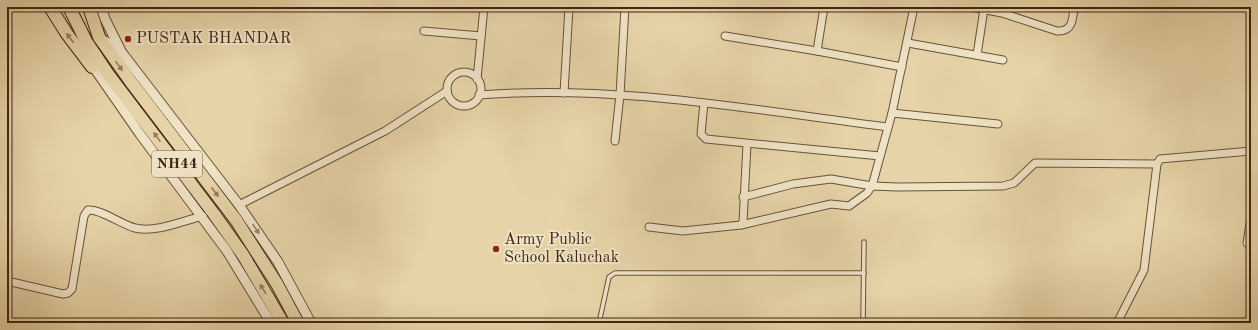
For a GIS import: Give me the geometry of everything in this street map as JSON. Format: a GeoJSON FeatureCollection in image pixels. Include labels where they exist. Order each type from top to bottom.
{"type":"FeatureCollection","features":[{"type":"Feature","properties":{"kind":"highway"},"geometry":{"type":"LineString","coordinates":[[50,7],[66,34],[92,67]]}},
{"type":"Feature","properties":{"kind":"highway","name":"NH44"},"geometry":{"type":"LineString","coordinates":[[69,7],[86,41],[108,74],[243,255],[283,323]]}},
{"type":"Feature","properties":{"kind":"highway","name":"NH44"},"geometry":{"type":"LineString","coordinates":[[89,7],[99,37],[131,82],[236,220],[277,284],[298,323]]}},
{"type":"Feature","properties":{"kind":"street"},"geometry":{"type":"LineString","coordinates":[[101,7],[111,33],[123,54],[239,205],[278,262],[311,323]]}},
{"type":"Feature","properties":{"kind":"street"},"geometry":{"type":"LineString","coordinates":[[477,79],[484,7]]}},
{"type":"Feature","properties":{"kind":"street"},"geometry":{"type":"LineString","coordinates":[[564,93],[569,7]]}},
{"type":"Feature","properties":{"kind":"street"},"geometry":{"type":"LineString","coordinates":[[615,141],[620,95],[626,7]]}},
{"type":"Feature","properties":{"kind":"street"},"geometry":{"type":"LineString","coordinates":[[817,51],[824,7]]}},
{"type":"Feature","properties":{"kind":"street"},"geometry":{"type":"LineString","coordinates":[[649,227],[684,231],[741,225],[831,204],[849,206],[867,192],[872,186],[892,113],[908,43],[914,7]]}},
{"type":"Feature","properties":{"kind":"street"},"geometry":{"type":"LineString","coordinates":[[971,7],[1002,13],[1056,31],[1063,31],[1069,28],[1072,23],[1074,7]]}},
{"type":"Feature","properties":{"kind":"street"},"geometry":{"type":"LineString","coordinates":[[977,55],[984,10]]}},
{"type":"Feature","properties":{"kind":"street"},"geometry":{"type":"LineString","coordinates":[[424,31],[481,36]]}},
{"type":"Feature","properties":{"kind":"street"},"geometry":{"type":"LineString","coordinates":[[725,36],[902,67]]}},
{"type":"Feature","properties":{"kind":"street"},"geometry":{"type":"LineString","coordinates":[[99,37],[123,54]]}},
{"type":"Feature","properties":{"kind":"street"},"geometry":{"type":"LineString","coordinates":[[86,41],[92,67],[140,134],[203,216],[227,251],[271,323]]}},
{"type":"Feature","properties":{"kind":"street"},"geometry":{"type":"LineString","coordinates":[[908,43],[1003,60]]}},
{"type":"Feature","properties":{"kind":"street"},"geometry":{"type":"LineString","coordinates":[[480,96],[480,84],[477,79],[468,73],[457,73],[449,81],[447,91],[452,101],[462,106],[472,104],[480,96],[511,93],[620,95],[704,103],[888,127]]}},
{"type":"Feature","properties":{"kind":"street"},"geometry":{"type":"LineString","coordinates":[[239,205],[384,131],[447,91]]}},
{"type":"Feature","properties":{"kind":"street"},"geometry":{"type":"LineString","coordinates":[[704,103],[701,134],[702,138],[706,140],[880,156]]}},
{"type":"Feature","properties":{"kind":"street"},"geometry":{"type":"LineString","coordinates":[[892,113],[998,124]]}},
{"type":"Feature","properties":{"kind":"street"},"geometry":{"type":"LineString","coordinates":[[741,225],[743,222],[743,197],[747,144]]}},
{"type":"Feature","properties":{"kind":"street"},"geometry":{"type":"LineString","coordinates":[[743,197],[793,184],[831,179],[872,186],[1003,186],[1014,183],[1035,163],[1157,164],[1164,158],[1251,151]]}},
{"type":"Feature","properties":{"kind":"street"},"geometry":{"type":"LineString","coordinates":[[1117,323],[1144,270],[1157,164]]}},
{"type":"Feature","properties":{"kind":"street"},"geometry":{"type":"LineString","coordinates":[[7,281],[63,294],[68,293],[72,289],[84,216],[88,210],[95,211],[126,225],[148,229],[203,216]]}},
{"type":"Feature","properties":{"kind":"street"},"geometry":{"type":"LineString","coordinates":[[1247,243],[1251,217]]}},
{"type":"Feature","properties":{"kind":"lane"},"geometry":{"type":"LineString","coordinates":[[863,323],[864,242]]}},
{"type":"Feature","properties":{"kind":"lane"},"geometry":{"type":"LineString","coordinates":[[599,323],[609,277],[615,273],[864,273]]}},
{"type":"Feature","properties":{"kind":"place","name":"PUSTAK BHANDAR"},"geometry":{"type":"Point","coordinates":[128,39]}},
{"type":"Feature","properties":{"kind":"place","name":"Army Public School Kaluchak"},"geometry":{"type":"Point","coordinates":[496,249]}}]}
